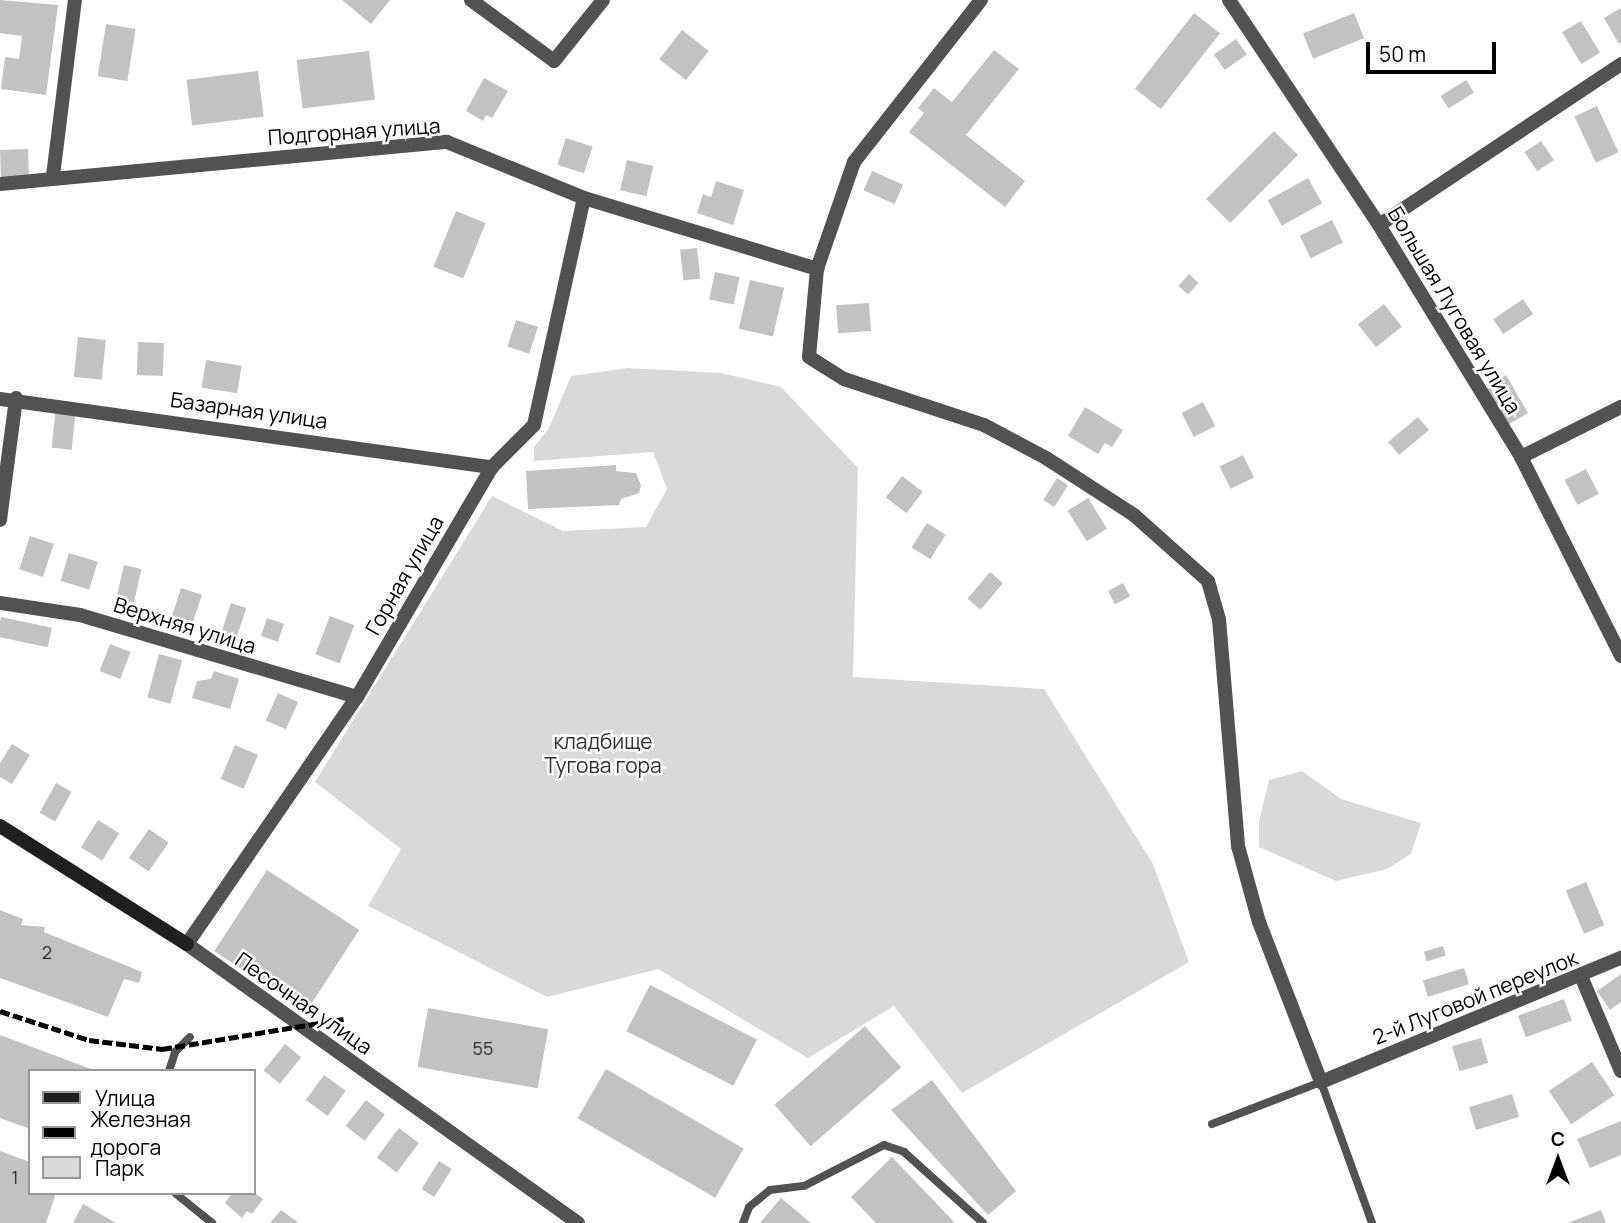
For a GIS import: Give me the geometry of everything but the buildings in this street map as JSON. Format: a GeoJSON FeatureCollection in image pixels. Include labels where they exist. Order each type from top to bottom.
{"type":"FeatureCollection","features":[{"type":"Feature","properties":{"kind":"street"},"geometry":{"type":"LineString","coordinates":[[53,176],[75,0]]}},
{"type":"Feature","properties":{"kind":"street"},"geometry":{"type":"LineString","coordinates":[[471,0],[554,61],[603,0]]}},
{"type":"Feature","properties":{"kind":"street"},"geometry":{"type":"LineString","coordinates":[[981,0],[854,162],[817,269],[809,357],[845,379],[984,425],[1046,458],[1133,515],[1208,581],[1219,619],[1238,846],[1259,922],[1321,1082]]}},
{"type":"Feature","properties":{"kind":"street","name":"Большая Луговая улица"},"geometry":{"type":"LineString","coordinates":[[1229,0],[1380,225],[1521,457],[1616,635],[1621,656]]}},
{"type":"Feature","properties":{"kind":"street"},"geometry":{"type":"LineString","coordinates":[[1380,225],[1621,64]]}},
{"type":"Feature","properties":{"kind":"street","name":"Подгорная улица"},"geometry":{"type":"LineString","coordinates":[[0,184],[53,176],[447,142],[584,198],[817,269]]}},
{"type":"Feature","properties":{"kind":"street","name":"Горная улица"},"geometry":{"type":"LineString","coordinates":[[187,944],[356,697],[492,467],[534,425],[584,198]]}},
{"type":"Feature","properties":{"kind":"street"},"geometry":{"type":"LineString","coordinates":[[0,520],[16,398]]}},
{"type":"Feature","properties":{"kind":"street","name":"Базарная улица"},"geometry":{"type":"LineString","coordinates":[[0,399],[16,398],[492,467]]}},
{"type":"Feature","properties":{"kind":"street"},"geometry":{"type":"LineString","coordinates":[[1521,457],[1621,407]]}},
{"type":"Feature","properties":{"kind":"street","name":"Верхняя улица"},"geometry":{"type":"LineString","coordinates":[[0,603],[80,615],[356,697]]}},
{"type":"Feature","properties":{"kind":"street","name":"Песочная улица"},"geometry":{"type":"LineString","coordinates":[[0,825],[187,944],[578,1223]]}},
{"type":"Feature","properties":{"kind":"street","name":"2-й Луговой переулок"},"geometry":{"type":"LineString","coordinates":[[1321,1082],[1621,958]]}},
{"type":"Feature","properties":{"kind":"street"},"geometry":{"type":"LineString","coordinates":[[1581,976],[1621,1071]]}},
{"type":"Feature","properties":{"kind":"lane"},"geometry":{"type":"LineString","coordinates":[[170,1069],[175,1052],[190,1037]]}},
{"type":"Feature","properties":{"kind":"lane"},"geometry":{"type":"LineString","coordinates":[[1212,1124],[1321,1082],[1372,1223]]}},
{"type":"Feature","properties":{"kind":"lane"},"geometry":{"type":"LineString","coordinates":[[743,1223],[749,1207],[771,1190],[804,1186],[884,1145],[904,1152],[983,1223]]}},
{"type":"Feature","properties":{"kind":"lane"},"geometry":{"type":"LineString","coordinates":[[177,1195],[212,1223]]}},
{"type":"Feature","properties":{"kind":"green space","name":"кладбище Тугова гора"},"geometry":{"type":"Polygon","coordinates":[[[628,368],[721,373],[781,387],[858,468],[853,677],[1044,689],[1153,864],[1189,962],[962,1093],[894,1006],[808,1058],[658,969],[547,997],[368,906],[401,849],[315,782],[492,496],[563,531],[646,527],[667,489],[653,452],[534,461],[534,447],[549,428],[571,376],[628,368]]]}},
{"type":"Feature","properties":{"kind":"green space"},"geometry":{"type":"Polygon","coordinates":[[[1302,771],[1341,799],[1421,823],[1411,854],[1387,869],[1336,881],[1259,847],[1259,821],[1269,780],[1302,771]]]}},
{"type":"Feature","properties":{"kind":"railway"},"geometry":{"type":"LineString","coordinates":[[0,1011],[89,1040],[162,1049],[344,1019]]}}]}
